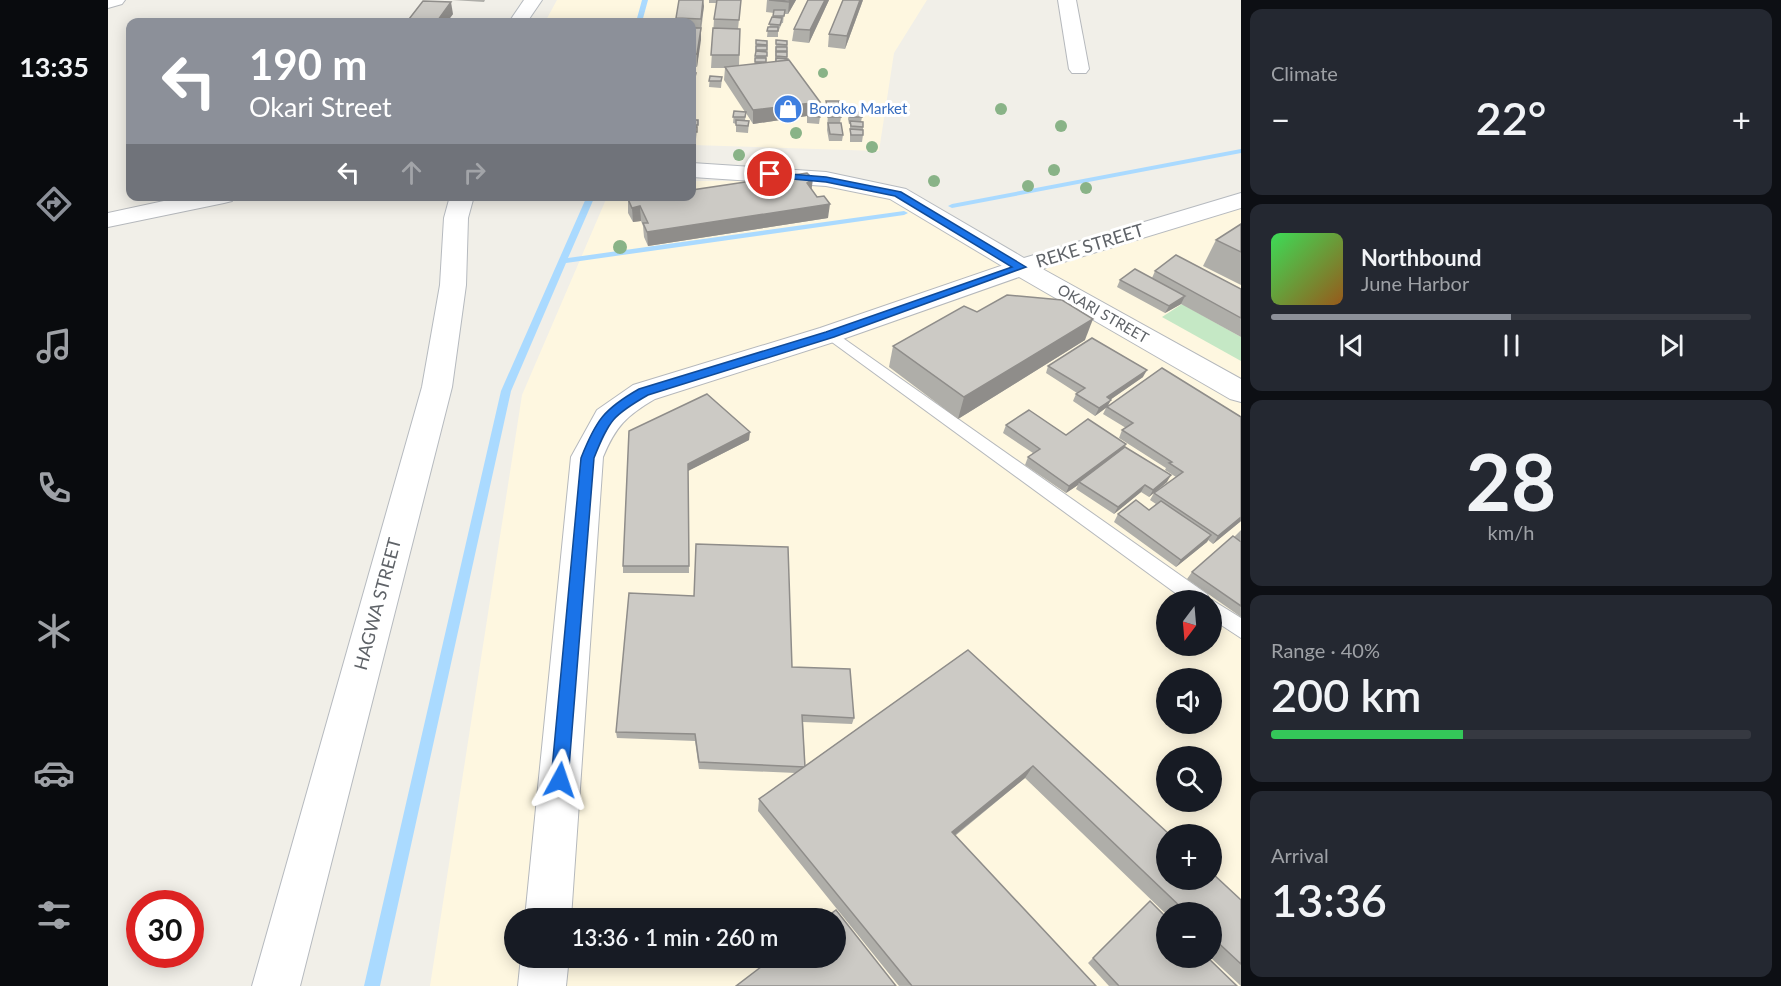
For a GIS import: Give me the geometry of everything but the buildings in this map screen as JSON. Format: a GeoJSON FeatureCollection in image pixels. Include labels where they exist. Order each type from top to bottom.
{"type":"FeatureCollection","features":[{"type":"Feature","properties":{"kind":"street"},"geometry":{"type":"LineString","coordinates":[[108,3],[116,0]]}},
{"type":"Feature","properties":{"kind":"street"},"geometry":{"type":"LineString","coordinates":[[521,18],[533,0]]}},
{"type":"Feature","properties":{"kind":"street"},"geometry":{"type":"LineString","coordinates":[[1067,0],[1079,69]]}},
{"type":"Feature","properties":{"kind":"street","name":"OKARI STREET"},"geometry":{"type":"LineString","coordinates":[[696,170],[826,179],[898,194],[1241,392]]}},
{"type":"Feature","properties":{"kind":"street","name":"REKE STREET"},"geometry":{"type":"LineString","coordinates":[[549,908],[587,458],[600,425],[616,407],[644,392],[830,334],[1021,267],[1241,200]]}},
{"type":"Feature","properties":{"kind":"street"},"geometry":{"type":"LineString","coordinates":[[108,220],[200,201]]}},
{"type":"Feature","properties":{"kind":"street","name":"HAGWA STREET"},"geometry":{"type":"LineString","coordinates":[[276,986],[436,387],[453,285],[455,204]]}},
{"type":"Feature","properties":{"kind":"street"},"geometry":{"type":"LineString","coordinates":[[542,986],[544,968]]}},
{"type":"Feature","properties":{"kind":"lane"},"geometry":{"type":"LineString","coordinates":[[830,334],[1186,590]]}},
{"type":"Feature","properties":{"kind":"lane"},"geometry":{"type":"LineString","coordinates":[[1222,615],[1241,629]]}},
{"type":"Feature","properties":{"kind":"shaded area","name":"Boroko Market"},"geometry":{"type":"Polygon","coordinates":[[[557,0],[927,0],[894,53],[879,151],[696,145],[696,18],[547,18],[557,0]]]}},
{"type":"Feature","properties":{"kind":"shaded area"},"geometry":{"type":"Polygon","coordinates":[[[696,181],[858,181],[1021,267],[1241,200],[1241,986],[430,986],[522,395],[605,201],[696,201],[696,181]]]}},
{"type":"Feature","properties":{"kind":"green space"},"geometry":{"type":"Polygon","coordinates":[[[1182,304],[1241,337],[1241,361],[1162,317],[1182,304]]]}},
{"type":"Feature","properties":{"kind":"waterway"},"geometry":{"type":"LineString","coordinates":[[640,18],[645,0]]}},
{"type":"Feature","properties":{"kind":"waterway"},"geometry":{"type":"LineString","coordinates":[[952,206],[1241,151]]}},
{"type":"Feature","properties":{"kind":"waterway"},"geometry":{"type":"LineString","coordinates":[[372,986],[506,391],[589,201]]}},
{"type":"Feature","properties":{"kind":"waterway"},"geometry":{"type":"LineString","coordinates":[[563,261],[904,213]]}},
{"type":"Feature","properties":{"kind":"place","name":"Boroko Market"},"geometry":{"type":"Point","coordinates":[788,109]}},
{"type":"Feature","properties":{"kind":"route"},"geometry":{"type":"LineString","coordinates":[[560,780],[587,458],[600,425],[616,407],[644,392],[830,334],[1021,267],[898,194],[826,179],[770,174]]}}]}
